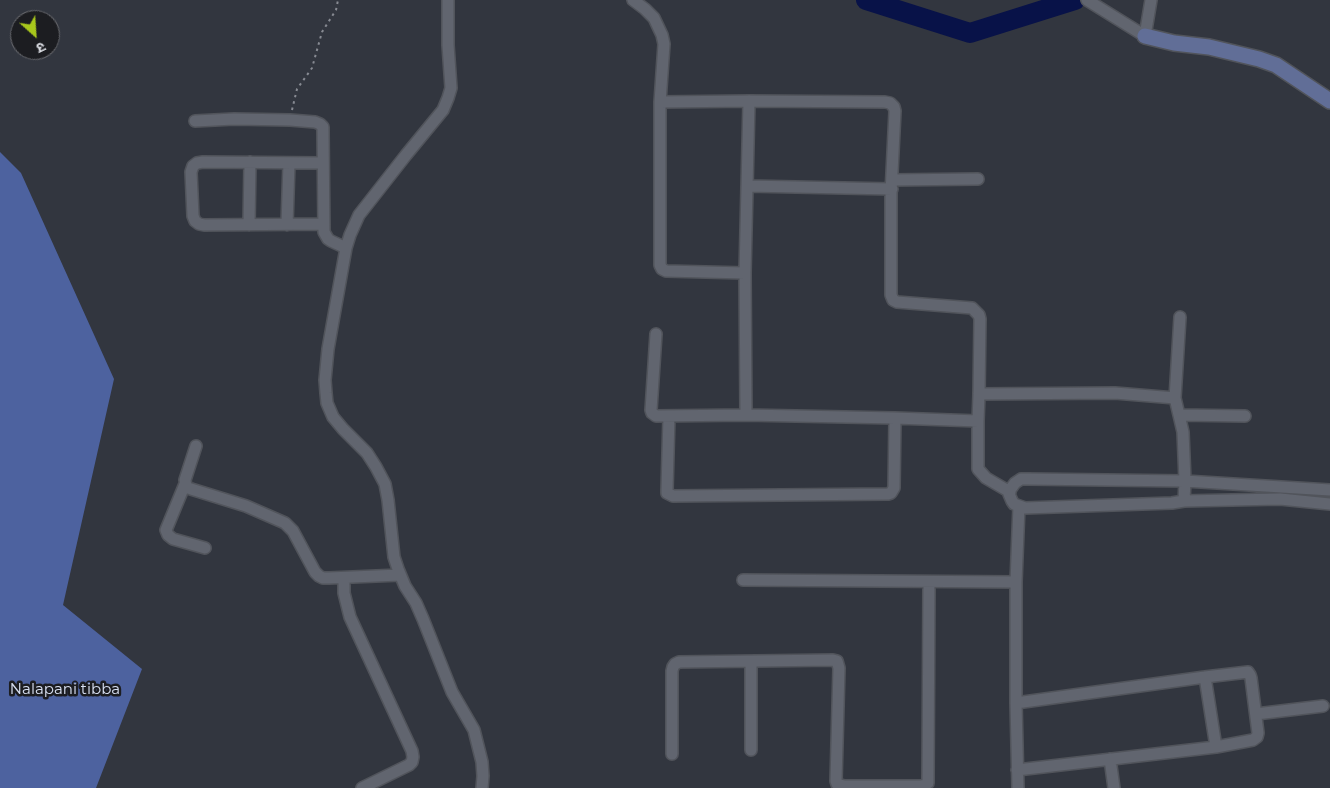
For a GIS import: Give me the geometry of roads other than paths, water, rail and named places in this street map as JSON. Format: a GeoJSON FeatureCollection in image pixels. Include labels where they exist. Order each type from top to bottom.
{"type":"FeatureCollection","features":[{"type":"Feature","properties":{"kind":"street"},"geometry":{"type":"LineString","coordinates":[[448,0],[448,44],[451,74],[451,88],[448,98],[443,110],[359,215],[350,235],[328,349],[325,380],[327,403],[334,417],[343,430],[366,453],[385,484],[394,557],[400,575],[423,619],[452,692],[474,730],[482,762],[482,788]]}},
{"type":"Feature","properties":{"kind":"street"},"geometry":{"type":"LineString","coordinates":[[634,0],[654,18],[664,44],[660,102],[660,265],[666,271],[745,273]]}},
{"type":"Feature","properties":{"kind":"street"},"geometry":{"type":"LineString","coordinates":[[1145,36],[1151,0]]}},
{"type":"Feature","properties":{"kind":"street"},"geometry":{"type":"LineString","coordinates":[[1091,3],[1145,36],[1259,58],[1276,65],[1330,101]]}},
{"type":"Feature","properties":{"kind":"street"},"geometry":{"type":"LineString","coordinates":[[746,415],[745,273],[749,101]]}},
{"type":"Feature","properties":{"kind":"street"},"geometry":{"type":"LineString","coordinates":[[660,102],[885,102],[894,107],[891,296],[893,300],[898,302],[972,308],[976,310],[980,319],[978,469],[986,478],[1010,492]]}},
{"type":"Feature","properties":{"kind":"street"},"geometry":{"type":"LineString","coordinates":[[195,122],[290,120],[320,124],[322,127],[324,232],[328,239],[346,248]]}},
{"type":"Feature","properties":{"kind":"street"},"geometry":{"type":"LineString","coordinates":[[323,163],[203,162],[193,166],[191,172],[193,216],[199,224],[324,224]]}},
{"type":"Feature","properties":{"kind":"street"},"geometry":{"type":"LineString","coordinates":[[249,225],[250,162]]}},
{"type":"Feature","properties":{"kind":"street"},"geometry":{"type":"LineString","coordinates":[[287,224],[289,163]]}},
{"type":"Feature","properties":{"kind":"street"},"geometry":{"type":"LineString","coordinates":[[748,186],[892,185],[978,179]]}},
{"type":"Feature","properties":{"kind":"street"},"geometry":{"type":"LineString","coordinates":[[1180,317],[1175,398],[1183,432],[1184,501]]}},
{"type":"Feature","properties":{"kind":"street"},"geometry":{"type":"LineString","coordinates":[[656,334],[652,413],[656,416],[746,415],[978,421]]}},
{"type":"Feature","properties":{"kind":"street"},"geometry":{"type":"LineString","coordinates":[[980,394],[1115,393],[1175,398]]}},
{"type":"Feature","properties":{"kind":"street"},"geometry":{"type":"LineString","coordinates":[[1180,415],[1244,416]]}},
{"type":"Feature","properties":{"kind":"street"},"geometry":{"type":"LineString","coordinates":[[669,416],[667,493],[673,496],[891,493],[894,488],[896,418]]}},
{"type":"Feature","properties":{"kind":"street"},"geometry":{"type":"LineString","coordinates":[[196,446],[185,484],[166,530],[172,539],[205,548]]}},
{"type":"Feature","properties":{"kind":"street"},"geometry":{"type":"LineString","coordinates":[[1330,490],[1185,481],[1022,479],[1012,486],[1010,492],[1012,501],[1025,508],[1184,501],[1280,500],[1330,504]]}},
{"type":"Feature","properties":{"kind":"street"},"geometry":{"type":"LineString","coordinates":[[185,484],[186,487],[191,489],[246,506],[284,523],[293,531],[315,572],[323,578],[400,575]]}},
{"type":"Feature","properties":{"kind":"street"},"geometry":{"type":"LineString","coordinates":[[1018,788],[1016,770],[1016,582],[1019,506]]}},
{"type":"Feature","properties":{"kind":"street"},"geometry":{"type":"LineString","coordinates":[[344,578],[345,598],[350,617],[414,758],[409,765],[362,788]]}},
{"type":"Feature","properties":{"kind":"street"},"geometry":{"type":"LineString","coordinates":[[743,580],[1016,582]]}},
{"type":"Feature","properties":{"kind":"street"},"geometry":{"type":"LineString","coordinates":[[672,754],[673,667],[679,662],[833,660],[837,661],[839,668],[837,784],[840,786],[921,786],[928,783],[929,582]]}},
{"type":"Feature","properties":{"kind":"street"},"geometry":{"type":"LineString","coordinates":[[751,750],[752,662]]}},
{"type":"Feature","properties":{"kind":"street"},"geometry":{"type":"LineString","coordinates":[[1016,703],[1248,672],[1251,678],[1258,733],[1257,738],[1253,740],[1216,747],[1016,770]]}},
{"type":"Feature","properties":{"kind":"street"},"geometry":{"type":"LineString","coordinates":[[1204,677],[1216,747]]}},
{"type":"Feature","properties":{"kind":"street"},"geometry":{"type":"LineString","coordinates":[[1256,714],[1323,706]]}},
{"type":"Feature","properties":{"kind":"street"},"geometry":{"type":"LineString","coordinates":[[1110,759],[1114,788]]}},
{"type":"Feature","properties":{"kind":"waterway"},"geometry":{"type":"LineString","coordinates":[[866,0],[970,33],[1075,0]]}},
{"type":"Feature","properties":{"kind":"park label","name":"Nalapani tibba"},"geometry":{"type":"Point","coordinates":[65,690]}}]}
